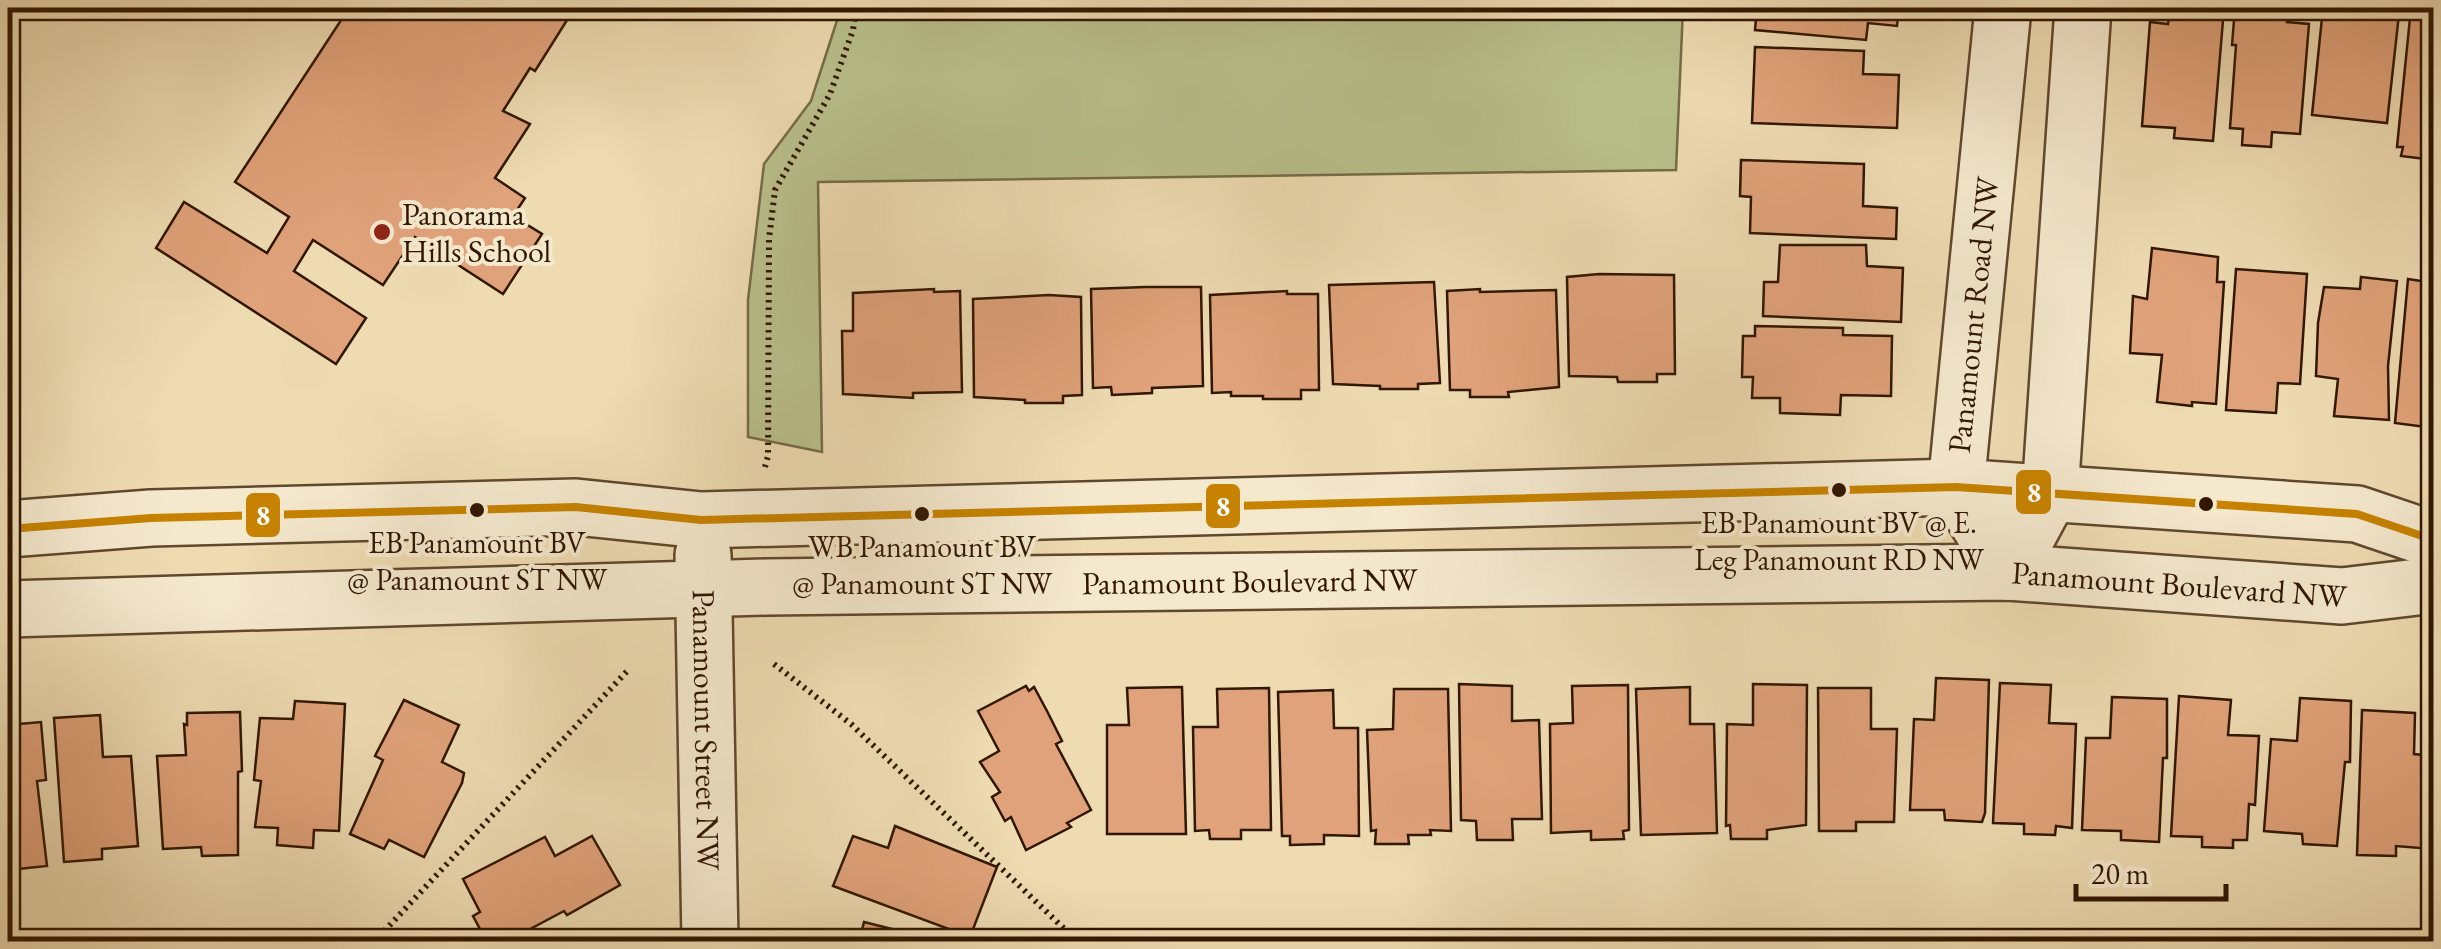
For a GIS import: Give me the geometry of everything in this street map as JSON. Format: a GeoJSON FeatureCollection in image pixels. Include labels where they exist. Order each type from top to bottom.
{"type":"FeatureCollection","features":[{"type":"Feature","properties":{"kind":"street","name":"Panamount Road NW"},"geometry":{"type":"LineString","coordinates":[[2004,8],[1956,487],[2008,572]]}},
{"type":"Feature","properties":{"kind":"street"},"geometry":{"type":"LineString","coordinates":[[2008,572],[2050,494],[2083,8]]}},
{"type":"Feature","properties":{"kind":"street"},"geometry":{"type":"LineString","coordinates":[[8,529],[151,518],[576,507],[702,520],[1956,487],[2357,514],[2434,540]]}},
{"type":"Feature","properties":{"kind":"street","name":"Panamount Street NW"},"geometry":{"type":"LineString","coordinates":[[702,520],[710,942]]}},
{"type":"Feature","properties":{"kind":"street","name":"Panamount Boulevard NW"},"geometry":{"type":"LineString","coordinates":[[8,609],[704,590],[2008,572],[2342,596],[2434,585]]}},
{"type":"Feature","properties":{"kind":"path"},"geometry":{"type":"LineString","coordinates":[[762,478],[768,456],[769,239],[775,190],[830,94],[853,30],[856,8]]}},
{"type":"Feature","properties":{"kind":"path"},"geometry":{"type":"LineString","coordinates":[[774,664],[851,724],[1078,942]]}},
{"type":"Feature","properties":{"kind":"path"},"geometry":{"type":"LineString","coordinates":[[374,942],[630,668]]}},
{"type":"Feature","properties":{"kind":"green space"},"geometry":{"type":"Polygon","coordinates":[[[841,8],[1683,8],[1676,170],[818,182],[822,452],[748,437],[748,300],[764,164],[811,101],[841,8]]]}},
{"type":"Feature","properties":{"kind":"building"},"geometry":{"type":"Polygon","coordinates":[[[349,8],[375,8],[385,14],[390,8],[570,8],[565,15],[569,17],[535,71],[530,68],[503,111],[530,124],[495,178],[525,198],[513,216],[542,234],[503,294],[415,237],[383,285],[313,240],[294,271],[366,318],[336,364],[156,248],[184,202],[267,253],[289,217],[235,182],[349,8]]]}},
{"type":"Feature","properties":{"kind":"building"},"geometry":{"type":"Polygon","coordinates":[[[1757,8],[1899,8],[1897,26],[1868,23],[1866,40],[1755,30],[1757,8]]]}},
{"type":"Feature","properties":{"kind":"building"},"geometry":{"type":"Polygon","coordinates":[[[2170,8],[2224,8],[2213,141],[2174,138],[2175,128],[2142,126],[2150,22],[2168,24],[2170,8]]]}},
{"type":"Feature","properties":{"kind":"building"},"geometry":{"type":"Polygon","coordinates":[[[2235,8],[2288,8],[2287,22],[2309,24],[2300,134],[2272,132],[2271,147],[2242,145],[2243,129],[2230,128],[2235,8]]]}},
{"type":"Feature","properties":{"kind":"building"},"geometry":{"type":"Polygon","coordinates":[[[2323,8],[2399,14],[2387,123],[2312,115],[2323,8]]]}},
{"type":"Feature","properties":{"kind":"building"},"geometry":{"type":"Polygon","coordinates":[[[2411,8],[2434,8],[2434,160],[2401,156],[2403,147],[2397,147],[2411,8]]]}},
{"type":"Feature","properties":{"kind":"building"},"geometry":{"type":"Polygon","coordinates":[[[1755,47],[1864,51],[1863,74],[1899,75],[1897,128],[1752,123],[1755,47]]]}},
{"type":"Feature","properties":{"kind":"building"},"geometry":{"type":"Polygon","coordinates":[[[1741,160],[1864,164],[1863,206],[1897,208],[1896,239],[1750,233],[1751,197],[1740,196],[1741,160]]]}},
{"type":"Feature","properties":{"kind":"building"},"geometry":{"type":"Polygon","coordinates":[[[1780,245],[1866,245],[1867,266],[1903,268],[1901,322],[1763,316],[1764,282],[1778,282],[1780,245]]]}},
{"type":"Feature","properties":{"kind":"building"},"geometry":{"type":"Polygon","coordinates":[[[2152,248],[2218,257],[2217,282],[2224,282],[2216,404],[2157,402],[2162,355],[2130,353],[2133,296],[2147,299],[2152,248]]]}},
{"type":"Feature","properties":{"kind":"building"},"geometry":{"type":"Polygon","coordinates":[[[2236,269],[2307,274],[2300,384],[2278,383],[2276,413],[2226,410],[2236,269]]]}},
{"type":"Feature","properties":{"kind":"building"},"geometry":{"type":"Polygon","coordinates":[[[1674,275],[1675,374],[1657,374],[1657,382],[1569,376],[1567,277],[1674,275]]]}},
{"type":"Feature","properties":{"kind":"building"},"geometry":{"type":"Polygon","coordinates":[[[2361,277],[2397,281],[2388,366],[2389,420],[2334,416],[2338,379],[2316,376],[2324,287],[2360,289],[2361,277]]]}},
{"type":"Feature","properties":{"kind":"building"},"geometry":{"type":"Polygon","coordinates":[[[2408,279],[2434,283],[2434,428],[2395,423],[2408,279]]]}},
{"type":"Feature","properties":{"kind":"building"},"geometry":{"type":"Polygon","coordinates":[[[1434,282],[1440,383],[1418,384],[1418,389],[1333,384],[1329,285],[1434,282]]]}},
{"type":"Feature","properties":{"kind":"building"},"geometry":{"type":"Polygon","coordinates":[[[1201,287],[1203,386],[1152,388],[1152,393],[1112,395],[1111,387],[1093,388],[1091,289],[1201,287]]]}},
{"type":"Feature","properties":{"kind":"building"},"geometry":{"type":"Polygon","coordinates":[[[1556,290],[1559,387],[1508,392],[1509,397],[1470,397],[1470,390],[1450,390],[1447,291],[1556,290]]]}},
{"type":"Feature","properties":{"kind":"building"},"geometry":{"type":"Polygon","coordinates":[[[960,291],[962,392],[913,393],[913,398],[843,394],[842,331],[853,331],[853,293],[960,291]]]}},
{"type":"Feature","properties":{"kind":"building"},"geometry":{"type":"Polygon","coordinates":[[[1287,291],[1318,294],[1319,390],[1301,390],[1301,399],[1212,393],[1210,295],[1287,291]]]}},
{"type":"Feature","properties":{"kind":"building"},"geometry":{"type":"Polygon","coordinates":[[[1081,297],[1082,395],[1063,396],[1063,403],[974,397],[973,299],[1081,297]]]}},
{"type":"Feature","properties":{"kind":"building"},"geometry":{"type":"Polygon","coordinates":[[[1755,326],[1843,328],[1843,335],[1892,336],[1891,396],[1841,395],[1840,415],[1780,413],[1780,398],[1752,398],[1753,377],[1742,377],[1743,336],[1755,336],[1755,326]]]}},
{"type":"Feature","properties":{"kind":"building"},"geometry":{"type":"Polygon","coordinates":[[[1936,678],[1989,680],[1982,822],[1945,820],[1944,810],[1910,810],[1914,719],[1934,720],[1936,678]]]}},
{"type":"Feature","properties":{"kind":"building"},"geometry":{"type":"Polygon","coordinates":[[[2000,683],[2051,685],[2049,723],[2076,724],[2072,828],[2056,826],[2055,835],[2024,834],[2024,824],[1993,823],[2000,683]]]}},
{"type":"Feature","properties":{"kind":"building"},"geometry":{"type":"Polygon","coordinates":[[[1459,684],[1512,686],[1512,721],[1539,720],[1542,819],[1512,819],[1513,840],[1477,840],[1476,821],[1461,820],[1459,684]]]}},
{"type":"Feature","properties":{"kind":"building"},"geometry":{"type":"Polygon","coordinates":[[[1753,684],[1807,685],[1806,825],[1767,830],[1767,839],[1731,839],[1730,825],[1726,826],[1727,724],[1753,725],[1753,684]]]}},
{"type":"Feature","properties":{"kind":"building"},"geometry":{"type":"Polygon","coordinates":[[[1628,685],[1629,830],[1623,831],[1624,839],[1591,840],[1591,831],[1551,833],[1550,724],[1573,723],[1572,686],[1628,685]]]}},
{"type":"Feature","properties":{"kind":"building"},"geometry":{"type":"Polygon","coordinates":[[[1026,686],[1029,691],[1034,687],[1047,711],[1062,741],[1056,744],[1091,810],[1067,823],[1071,827],[1026,850],[1011,817],[1005,821],[992,797],[1000,792],[980,762],[999,751],[978,711],[1026,686]]]}},
{"type":"Feature","properties":{"kind":"building"},"geometry":{"type":"Polygon","coordinates":[[[1182,687],[1186,834],[1107,834],[1107,725],[1129,725],[1127,688],[1182,687]]]}},
{"type":"Feature","properties":{"kind":"building"},"geometry":{"type":"Polygon","coordinates":[[[1690,687],[1690,724],[1714,724],[1717,833],[1641,835],[1636,689],[1690,687]]]}},
{"type":"Feature","properties":{"kind":"building"},"geometry":{"type":"Polygon","coordinates":[[[1269,688],[1271,830],[1241,830],[1241,839],[1210,839],[1209,830],[1195,831],[1193,727],[1218,727],[1217,689],[1269,688]]]}},
{"type":"Feature","properties":{"kind":"building"},"geometry":{"type":"Polygon","coordinates":[[[1818,688],[1871,688],[1871,729],[1897,729],[1894,822],[1856,822],[1856,831],[1819,831],[1818,688]]]}},
{"type":"Feature","properties":{"kind":"building"},"geometry":{"type":"Polygon","coordinates":[[[1394,689],[1448,689],[1451,831],[1408,835],[1409,844],[1375,844],[1376,830],[1371,831],[1367,730],[1393,729],[1394,689]]]}},
{"type":"Feature","properties":{"kind":"building"},"geometry":{"type":"Polygon","coordinates":[[[1333,690],[1334,728],[1358,728],[1359,836],[1324,835],[1324,844],[1290,845],[1290,836],[1282,836],[1278,692],[1333,690]]]}},
{"type":"Feature","properties":{"kind":"building"},"geometry":{"type":"Polygon","coordinates":[[[2179,696],[2231,700],[2228,735],[2259,736],[2255,805],[2249,804],[2247,840],[2233,840],[2233,848],[2202,847],[2202,837],[2171,836],[2179,696]]]}},
{"type":"Feature","properties":{"kind":"building"},"geometry":{"type":"Polygon","coordinates":[[[2112,697],[2167,699],[2167,758],[2163,758],[2159,842],[2121,840],[2121,831],[2082,830],[2086,738],[2110,738],[2112,697]]]}},
{"type":"Feature","properties":{"kind":"building"},"geometry":{"type":"Polygon","coordinates":[[[2300,698],[2351,701],[2350,762],[2345,762],[2337,846],[2303,844],[2302,834],[2264,831],[2271,739],[2297,741],[2300,698]]]}},
{"type":"Feature","properties":{"kind":"building"},"geometry":{"type":"Polygon","coordinates":[[[404,700],[459,725],[442,762],[464,773],[462,783],[424,857],[389,840],[384,849],[350,834],[383,760],[375,756],[404,700]]]}},
{"type":"Feature","properties":{"kind":"building"},"geometry":{"type":"Polygon","coordinates":[[[295,701],[345,704],[339,831],[314,830],[313,848],[277,845],[278,828],[255,827],[261,781],[254,780],[260,718],[293,719],[295,701]]]}},
{"type":"Feature","properties":{"kind":"building"},"geometry":{"type":"Polygon","coordinates":[[[2362,710],[2415,713],[2414,754],[2434,756],[2432,849],[2396,846],[2396,856],[2357,855],[2362,710]]]}},
{"type":"Feature","properties":{"kind":"building"},"geometry":{"type":"Polygon","coordinates":[[[240,712],[238,855],[202,856],[201,847],[163,849],[157,756],[186,755],[187,713],[240,712]]]}},
{"type":"Feature","properties":{"kind":"building"},"geometry":{"type":"Polygon","coordinates":[[[100,715],[103,757],[131,756],[138,846],[102,849],[102,859],[64,862],[54,718],[100,715]]]}},
{"type":"Feature","properties":{"kind":"building"},"geometry":{"type":"Polygon","coordinates":[[[41,722],[46,780],[37,781],[47,866],[8,870],[8,725],[41,722]]]}},
{"type":"Feature","properties":{"kind":"building"},"geometry":{"type":"Polygon","coordinates":[[[895,826],[997,867],[970,937],[833,886],[853,836],[888,848],[895,826]]]}},
{"type":"Feature","properties":{"kind":"building"},"geometry":{"type":"Polygon","coordinates":[[[592,836],[620,885],[567,915],[564,911],[506,942],[487,942],[473,916],[480,912],[463,879],[545,837],[555,856],[592,836]]]}},
{"type":"Feature","properties":{"kind":"building"},"geometry":{"type":"Polygon","coordinates":[[[864,922],[924,937],[924,942],[859,942],[864,922]]]}},
{"type":"Feature","properties":{"kind":"transit line","name":"8"},"geometry":{"type":"LineString","coordinates":[[8,529],[151,518],[576,507],[701,520],[1956,487],[2357,514],[2434,540]]}},
{"type":"Feature","properties":{"kind":"place","name":"Panorama Hills School"},"geometry":{"type":"Point","coordinates":[382,232]}},
{"type":"Feature","properties":{"kind":"place","name":"EB Panamount BV @ E. Leg Panamount RD NW"},"geometry":{"type":"Point","coordinates":[1839,490]}},
{"type":"Feature","properties":{"kind":"place","name":"EB Panamount BV @ Panamount ST NW"},"geometry":{"type":"Point","coordinates":[477,510]}},
{"type":"Feature","properties":{"kind":"place","name":"WB Panamount BV @ Panamount ST NW"},"geometry":{"type":"Point","coordinates":[922,514]}}]}
